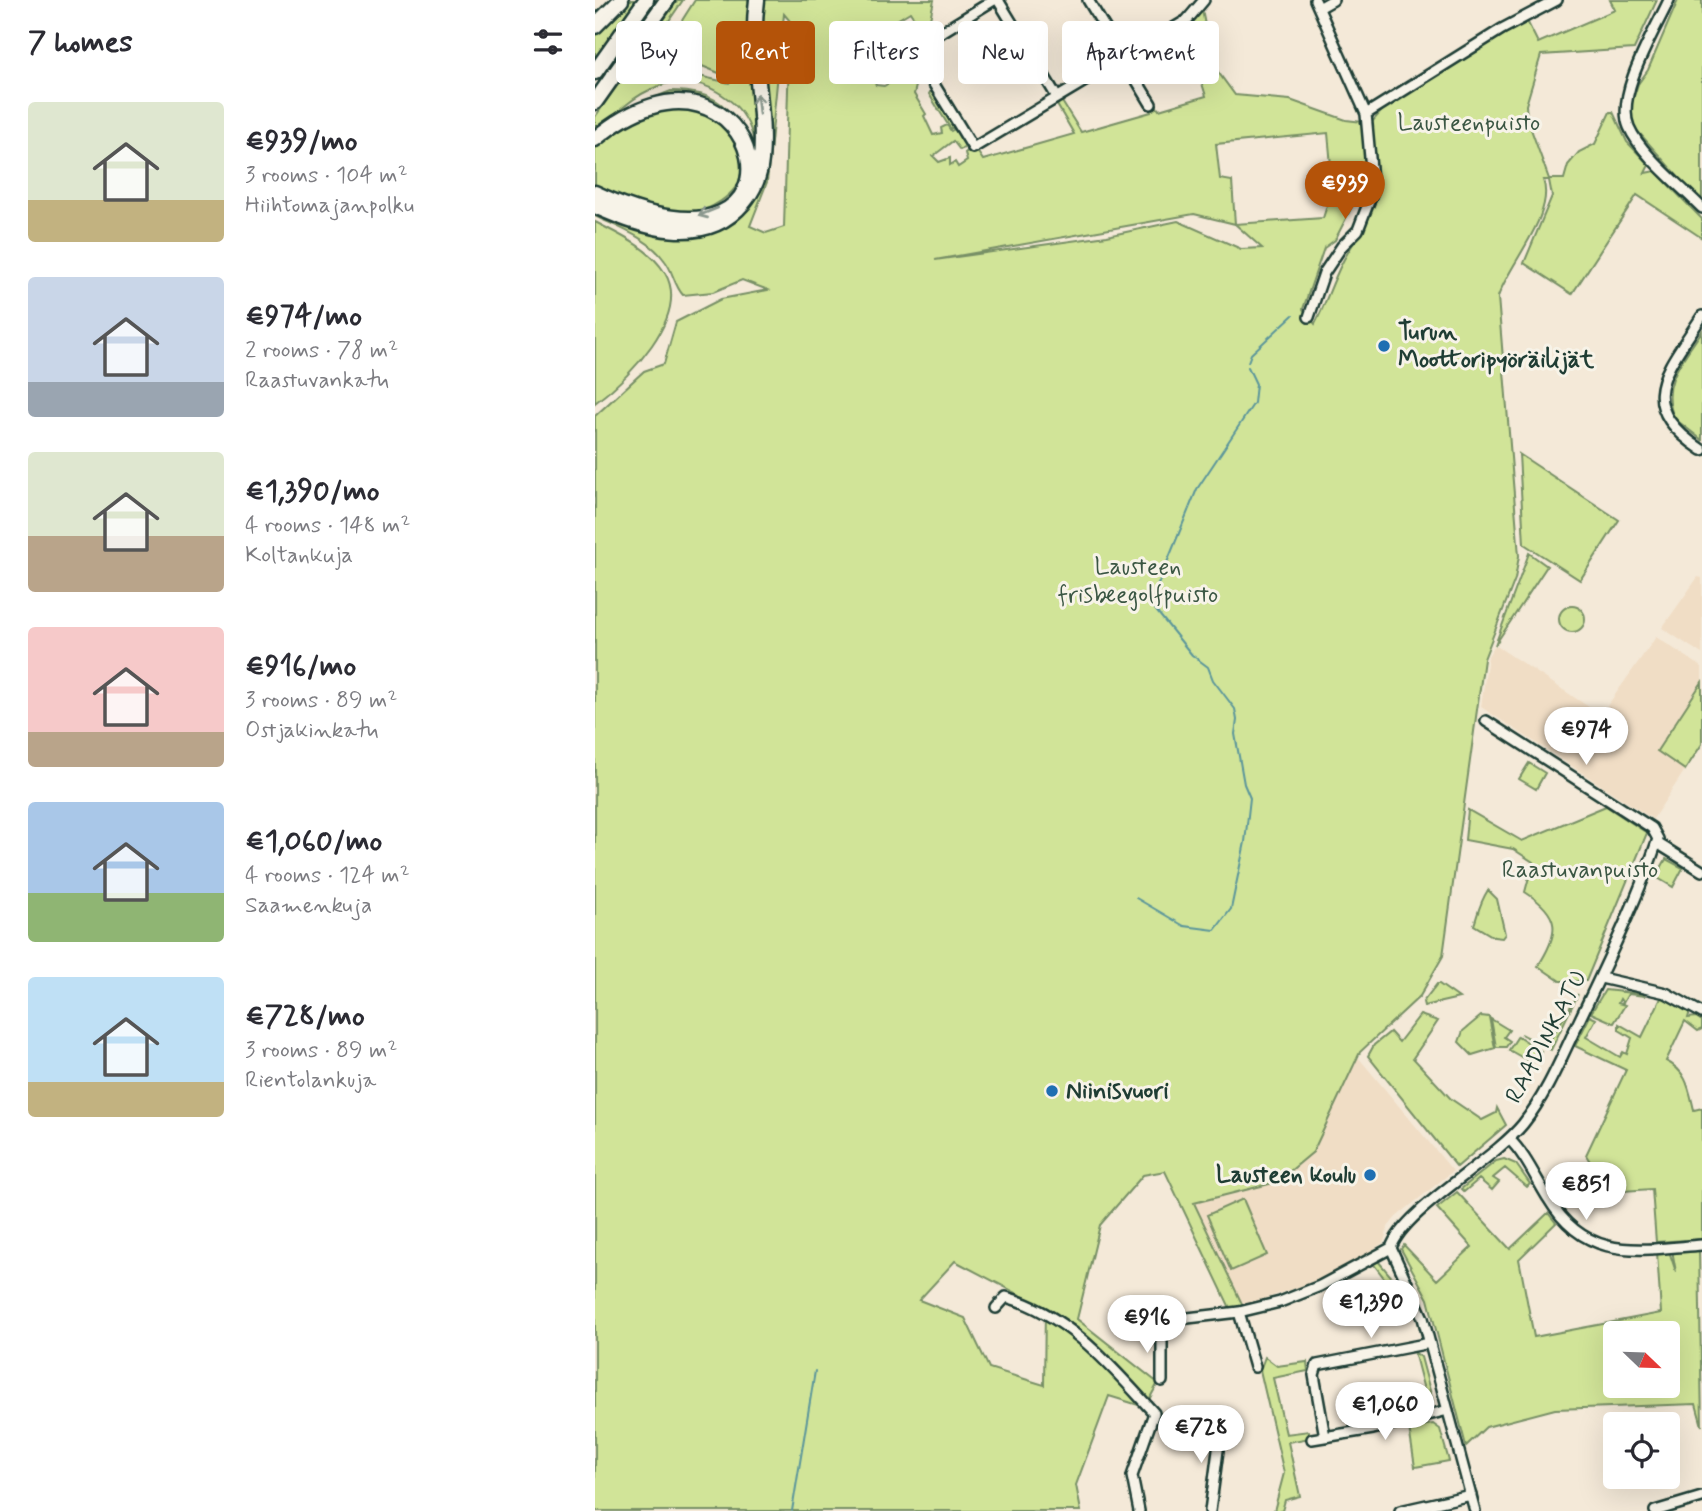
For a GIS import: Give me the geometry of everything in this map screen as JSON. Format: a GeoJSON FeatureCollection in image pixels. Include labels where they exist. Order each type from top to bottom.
{"type":"FeatureCollection","features":[{"type":"Feature","properties":{"kind":"highway"},"geometry":{"type":"LineString","coordinates":[[595,26],[621,0]]}},
{"type":"Feature","properties":{"kind":"highway"},"geometry":{"type":"LineString","coordinates":[[595,72],[646,0]]}},
{"type":"Feature","properties":{"kind":"highway"},"geometry":{"type":"LineString","coordinates":[[595,102],[667,0]]}},
{"type":"Feature","properties":{"kind":"highway"},"geometry":{"type":"LineString","coordinates":[[595,206],[646,226],[686,230],[724,219],[747,198],[756,183],[762,158],[754,56],[757,0]]}},
{"type":"Feature","properties":{"kind":"highway"},"geometry":{"type":"LineString","coordinates":[[595,139],[623,113],[662,90]]}},
{"type":"Feature","properties":{"kind":"highway"},"geometry":{"type":"LineString","coordinates":[[595,193],[643,213],[668,218],[691,218],[717,209],[739,189],[749,162],[748,133],[733,107]]}},
{"type":"Feature","properties":{"kind":"street"},"geometry":{"type":"LineString","coordinates":[[944,31],[996,0],[1057,97]]}},
{"type":"Feature","properties":{"kind":"street"},"geometry":{"type":"LineString","coordinates":[[1087,0],[1100,21]]}},
{"type":"Feature","properties":{"kind":"street"},"geometry":{"type":"LineString","coordinates":[[1185,21],[1204,0]]}},
{"type":"Feature","properties":{"kind":"street"},"geometry":{"type":"LineString","coordinates":[[1309,317],[1324,273],[1342,246],[1357,230],[1373,191],[1366,114],[1317,4],[1333,0]]}},
{"type":"Feature","properties":{"kind":"street"},"geometry":{"type":"LineString","coordinates":[[1366,114],[1502,29],[1557,0]]}},
{"type":"Feature","properties":{"kind":"street"},"geometry":{"type":"LineString","coordinates":[[1669,0],[1629,89],[1626,116],[1640,144],[1702,208]]}},
{"type":"Feature","properties":{"kind":"street"},"geometry":{"type":"LineString","coordinates":[[934,84],[973,148],[1079,84]]}},
{"type":"Feature","properties":{"kind":"street"},"geometry":{"type":"LineString","coordinates":[[1139,84],[1151,104]]}},
{"type":"Feature","properties":{"kind":"street"},"geometry":{"type":"LineString","coordinates":[[1702,316],[1672,362],[1661,393],[1664,412],[1672,428],[1702,450]]}},
{"type":"Feature","properties":{"kind":"street"},"geometry":{"type":"LineString","coordinates":[[1486,721],[1652,828],[1658,840],[1702,871]]}},
{"type":"Feature","properties":{"kind":"street","name":"RAADINKATU"},"geometry":{"type":"LineString","coordinates":[[1391,1248],[1410,1221],[1509,1139],[1538,1102],[1601,978],[1658,840]]}},
{"type":"Feature","properties":{"kind":"street"},"geometry":{"type":"LineString","coordinates":[[1601,978],[1666,993],[1702,1013]]}},
{"type":"Feature","properties":{"kind":"street"},"geometry":{"type":"LineString","coordinates":[[1509,1139],[1563,1221],[1580,1236],[1599,1244],[1623,1248],[1702,1245]]}},
{"type":"Feature","properties":{"kind":"street"},"geometry":{"type":"LineString","coordinates":[[1162,1381],[1162,1321],[1239,1312],[1320,1286],[1391,1248],[1415,1296],[1475,1511]]}},
{"type":"Feature","properties":{"kind":"street"},"geometry":{"type":"LineString","coordinates":[[996,1308],[1006,1297],[1042,1310],[1109,1363],[1154,1413]]}},
{"type":"Feature","properties":{"kind":"street"},"geometry":{"type":"LineString","coordinates":[[1239,1312],[1255,1367]]}},
{"type":"Feature","properties":{"kind":"street"},"geometry":{"type":"LineString","coordinates":[[1325,1437],[1314,1375],[1317,1365],[1430,1343]]}},
{"type":"Feature","properties":{"kind":"street"},"geometry":{"type":"LineString","coordinates":[[1139,1511],[1132,1476],[1157,1403]]}},
{"type":"Feature","properties":{"kind":"street"},"geometry":{"type":"LineString","coordinates":[[1313,1439],[1373,1429],[1448,1410]]}},
{"type":"Feature","properties":{"kind":"street"},"geometry":{"type":"LineString","coordinates":[[1210,1511],[1221,1420]]}},
{"type":"Feature","properties":{"kind":"street"},"geometry":{"type":"LineString","coordinates":[[1400,1511],[1471,1495]]}},
{"type":"Feature","properties":{"kind":"street"},"geometry":{"type":"LineString","coordinates":[[1655,1511],[1702,1497]]}},
{"type":"Feature","properties":{"kind":"shaded area"},"geometry":{"type":"Polygon","coordinates":[[[1698,577],[1702,578],[1702,654],[1662,628],[1698,577]]]}},
{"type":"Feature","properties":{"kind":"shaded area"},"geometry":{"type":"Polygon","coordinates":[[[1656,637],[1702,667],[1702,682],[1657,751],[1685,770],[1653,819],[1481,707],[1488,656],[1495,645],[1604,717],[1605,709],[1656,637]]]}},
{"type":"Feature","properties":{"kind":"shaded area","name":"Lausteen koulu"},"geometry":{"type":"Polygon","coordinates":[[[1358,1057],[1453,1171],[1396,1217],[1388,1227],[1384,1242],[1368,1253],[1317,1281],[1243,1306],[1194,1203],[1277,1182],[1313,1152],[1358,1057]]]}},
{"type":"Feature","properties":{"kind":"green space"},"geometry":{"type":"Polygon","coordinates":[[[625,0],[639,0],[624,21],[616,21],[616,32],[595,61],[595,30],[625,0]]]}},
{"type":"Feature","properties":{"kind":"green space"},"geometry":{"type":"Polygon","coordinates":[[[678,0],[683,0],[669,21],[663,21],[678,0]]]}},
{"type":"Feature","properties":{"kind":"green space"},"geometry":{"type":"Polygon","coordinates":[[[695,0],[753,0],[751,21],[716,21],[716,72],[702,66],[702,21],[682,21],[695,0]]]}},
{"type":"Feature","properties":{"kind":"green space"},"geometry":{"type":"Polygon","coordinates":[[[762,0],[934,0],[930,21],[916,21],[910,12],[895,21],[829,21],[829,84],[919,84],[914,94],[926,114],[924,116],[933,135],[942,133],[941,128],[947,125],[951,131],[956,128],[950,128],[929,94],[933,87],[968,146],[960,150],[953,141],[933,156],[939,162],[950,158],[950,165],[955,162],[958,167],[967,161],[965,153],[970,149],[977,151],[983,160],[1074,134],[1056,103],[1061,100],[1081,132],[1151,112],[1146,101],[1151,98],[1159,110],[1206,96],[1202,84],[1219,84],[1219,73],[1235,95],[1290,100],[1346,120],[1371,123],[1388,104],[1527,21],[1538,43],[1615,10],[1610,0],[1657,0],[1634,49],[1541,55],[1526,105],[1527,118],[1549,179],[1564,179],[1568,165],[1579,152],[1595,144],[1610,112],[1613,112],[1627,142],[1649,165],[1645,173],[1655,171],[1702,219],[1702,238],[1637,195],[1572,294],[1524,263],[1552,196],[1549,180],[1543,180],[1543,208],[1537,224],[1498,297],[1519,556],[1515,579],[1484,659],[1443,956],[1420,996],[1360,1052],[1313,1152],[1277,1182],[1194,1203],[1243,1306],[1230,1308],[1165,1171],[1143,1175],[1100,1225],[1077,1319],[1158,1383],[1145,1407],[1109,1396],[1076,1485],[1081,1511],[595,1511],[595,416],[644,371],[664,364],[676,322],[721,299],[768,290],[742,280],[713,292],[683,295],[668,265],[651,246],[595,216],[595,210],[638,227],[753,199],[762,84],[777,84],[767,182],[750,226],[766,233],[784,227],[788,84],[815,84],[815,21],[790,21],[784,14],[783,21],[762,21],[762,0]],[[1328,133],[1216,144],[1220,179],[1232,181],[1235,224],[1323,218],[1333,187],[1328,133]],[[1364,183],[1335,240],[1324,248],[1303,309],[1315,324],[1342,263],[1370,216],[1379,184],[1364,183]],[[1194,214],[935,260],[1107,236],[1178,221],[1241,249],[1262,248],[1235,224],[1194,214]],[[955,1261],[919,1300],[965,1318],[989,1368],[1044,1385],[1045,1308],[955,1261]]]}},
{"type":"Feature","properties":{"kind":"green space"},"geometry":{"type":"Polygon","coordinates":[[[1678,0],[1702,0],[1702,204],[1634,127],[1630,108],[1638,84],[1648,70],[1678,0]]]}},
{"type":"Feature","properties":{"kind":"green space"},"geometry":{"type":"Polygon","coordinates":[[[1202,10],[1204,21],[1190,21],[1202,10]]]}},
{"type":"Feature","properties":{"kind":"green space"},"geometry":{"type":"Polygon","coordinates":[[[702,77],[716,80],[716,84],[751,84],[758,160],[747,191],[735,206],[719,218],[684,227],[648,222],[595,201],[595,198],[632,213],[671,222],[699,220],[721,210],[739,194],[750,174],[754,152],[750,129],[738,108],[699,84],[702,84],[702,77]]]}},
{"type":"Feature","properties":{"kind":"green space"},"geometry":{"type":"Polygon","coordinates":[[[618,84],[666,84],[650,90],[624,106],[595,134],[595,117],[618,84]]]}},
{"type":"Feature","properties":{"kind":"green space"},"geometry":{"type":"Polygon","coordinates":[[[671,91],[712,98],[729,112],[739,136],[739,182],[721,201],[696,213],[680,214],[595,188],[595,145],[639,107],[671,91]]]}},
{"type":"Feature","properties":{"kind":"green space"},"geometry":{"type":"Polygon","coordinates":[[[595,222],[634,243],[651,256],[665,273],[671,290],[670,308],[652,346],[623,379],[595,403],[595,222]]]}},
{"type":"Feature","properties":{"kind":"green space"},"geometry":{"type":"Polygon","coordinates":[[[1702,331],[1702,440],[1675,419],[1670,395],[1675,372],[1702,331]]]}},
{"type":"Feature","properties":{"kind":"green space"},"geometry":{"type":"Polygon","coordinates":[[[1519,454],[1619,520],[1580,580],[1524,544],[1519,454]]]}},
{"type":"Feature","properties":{"kind":"green space"},"geometry":{"type":"Polygon","coordinates":[[[1529,553],[1547,566],[1495,645],[1529,553]]]}},
{"type":"Feature","properties":{"kind":"green space"},"geometry":{"type":"Polygon","coordinates":[[[1572,606],[1581,610],[1585,619],[1581,628],[1572,632],[1563,628],[1559,619],[1563,610],[1572,606]]]}},
{"type":"Feature","properties":{"kind":"green space"},"geometry":{"type":"Polygon","coordinates":[[[1702,682],[1702,744],[1685,770],[1657,751],[1702,682]]]}},
{"type":"Feature","properties":{"kind":"green space"},"geometry":{"type":"Polygon","coordinates":[[[1529,763],[1545,773],[1536,789],[1519,779],[1529,763]]]}},
{"type":"Feature","properties":{"kind":"green space","name":"Raastuvanpuisto"},"geometry":{"type":"Polygon","coordinates":[[[1606,806],[1647,833],[1586,981],[1560,981],[1538,966],[1550,943],[1553,925],[1545,908],[1525,892],[1533,862],[1513,849],[1465,840],[1468,810],[1522,841],[1606,806]]]}},
{"type":"Feature","properties":{"kind":"green space"},"geometry":{"type":"Polygon","coordinates":[[[1666,859],[1683,868],[1673,887],[1656,877],[1666,859]]]}},
{"type":"Feature","properties":{"kind":"green space"},"geometry":{"type":"Polygon","coordinates":[[[1488,890],[1497,899],[1505,934],[1502,938],[1494,937],[1474,925],[1488,890]]]}},
{"type":"Feature","properties":{"kind":"green space"},"geometry":{"type":"Polygon","coordinates":[[[1437,984],[1459,998],[1424,1006],[1423,1002],[1437,984]]]}},
{"type":"Feature","properties":{"kind":"green space"},"geometry":{"type":"Polygon","coordinates":[[[1605,990],[1645,996],[1628,994],[1623,1003],[1620,999],[1618,1003],[1625,1005],[1614,1023],[1591,1013],[1605,990]]]}},
{"type":"Feature","properties":{"kind":"green space"},"geometry":{"type":"Polygon","coordinates":[[[1578,994],[1551,1050],[1521,1034],[1546,1047],[1578,994]]]}},
{"type":"Feature","properties":{"kind":"green space"},"geometry":{"type":"Polygon","coordinates":[[[1662,996],[1690,1011],[1688,1018],[1696,1017],[1702,1021],[1702,1029],[1698,1031],[1685,1021],[1666,1061],[1683,1075],[1694,1110],[1702,1108],[1702,1239],[1656,1242],[1652,1189],[1608,1192],[1586,1155],[1626,1070],[1575,1046],[1590,1016],[1596,1019],[1586,1037],[1620,1057],[1623,1052],[1627,1054],[1632,1038],[1619,1030],[1619,1024],[1642,1037],[1662,996]]]}},
{"type":"Feature","properties":{"kind":"green space"},"geometry":{"type":"Polygon","coordinates":[[[1420,1015],[1438,1021],[1413,1058],[1451,1099],[1482,1120],[1496,1113],[1497,1108],[1506,1125],[1457,1167],[1368,1056],[1374,1045],[1390,1032],[1399,1042],[1420,1015]]]}},
{"type":"Feature","properties":{"kind":"green space"},"geometry":{"type":"Polygon","coordinates":[[[1481,1016],[1489,1017],[1495,1048],[1472,1055],[1459,1042],[1463,1031],[1481,1016]]]}},
{"type":"Feature","properties":{"kind":"green space"},"geometry":{"type":"Polygon","coordinates":[[[1491,1019],[1509,1030],[1504,1037],[1510,1041],[1506,1047],[1496,1047],[1491,1019]]]}},
{"type":"Feature","properties":{"kind":"green space"},"geometry":{"type":"Polygon","coordinates":[[[1518,1036],[1541,1051],[1535,1059],[1531,1057],[1534,1060],[1532,1063],[1509,1050],[1518,1036]]]}},
{"type":"Feature","properties":{"kind":"green space"},"geometry":{"type":"Polygon","coordinates":[[[1504,1159],[1516,1164],[1530,1184],[1527,1187],[1505,1168],[1493,1178],[1499,1182],[1492,1190],[1479,1179],[1464,1192],[1461,1189],[1496,1161],[1504,1159]]]}},
{"type":"Feature","properties":{"kind":"green space"},"geometry":{"type":"Polygon","coordinates":[[[1457,1192],[1510,1249],[1548,1213],[1556,1223],[1519,1259],[1534,1337],[1603,1324],[1603,1398],[1680,1398],[1680,1321],[1619,1321],[1661,1313],[1657,1252],[1669,1251],[1676,1272],[1672,1250],[1699,1248],[1702,1426],[1696,1404],[1555,1409],[1486,1427],[1466,1446],[1428,1299],[1401,1249],[1404,1245],[1437,1280],[1472,1247],[1437,1208],[1457,1192]]]}},
{"type":"Feature","properties":{"kind":"green space"},"geometry":{"type":"Polygon","coordinates":[[[1243,1199],[1267,1255],[1231,1271],[1207,1215],[1243,1199]]]}},
{"type":"Feature","properties":{"kind":"green space"},"geometry":{"type":"Polygon","coordinates":[[[1378,1261],[1394,1280],[1407,1308],[1372,1262],[1378,1261]]]}},
{"type":"Feature","properties":{"kind":"green space"},"geometry":{"type":"Polygon","coordinates":[[[1414,1352],[1421,1357],[1433,1402],[1429,1409],[1414,1352]]]}},
{"type":"Feature","properties":{"kind":"green space"},"geometry":{"type":"Polygon","coordinates":[[[1265,1357],[1277,1366],[1307,1362],[1308,1371],[1273,1378],[1286,1434],[1309,1431],[1310,1438],[1288,1442],[1300,1496],[1285,1500],[1282,1511],[1274,1511],[1284,1473],[1260,1370],[1265,1357]]]}},
{"type":"Feature","properties":{"kind":"green space"},"geometry":{"type":"Polygon","coordinates":[[[1433,1424],[1440,1429],[1449,1461],[1415,1467],[1409,1428],[1433,1424]]]}},
{"type":"Feature","properties":{"kind":"waterway"},"geometry":{"type":"LineString","coordinates":[[1248,362],[1251,354],[1293,315]]}},
{"type":"Feature","properties":{"kind":"waterway"},"geometry":{"type":"LineString","coordinates":[[1136,898],[1184,926],[1215,930],[1231,909],[1245,842],[1250,798],[1244,784],[1235,734],[1235,709],[1213,680],[1208,667],[1192,655],[1154,608],[1153,597],[1197,489],[1254,403],[1256,384],[1248,367]]}},
{"type":"Feature","properties":{"kind":"waterway"},"geometry":{"type":"LineString","coordinates":[[792,1511],[815,1371]]}},
{"type":"Feature","properties":{"kind":"place","name":"Turun Moottoripyöräilijät"},"geometry":{"type":"Point","coordinates":[1384,346]}},
{"type":"Feature","properties":{"kind":"place","name":"Niinisvuori"},"geometry":{"type":"Point","coordinates":[1052,1091]}},
{"type":"Feature","properties":{"kind":"place","name":"Lausteen koulu"},"geometry":{"type":"Point","coordinates":[1370,1175]}},
{"type":"Feature","properties":{"kind":"park label","name":"Lausteenpuisto"},"geometry":{"type":"Point","coordinates":[1469,123]}},
{"type":"Feature","properties":{"kind":"park label","name":"Lausteen frisbeegolfpuisto"},"geometry":{"type":"Point","coordinates":[1138,581]}}]}
